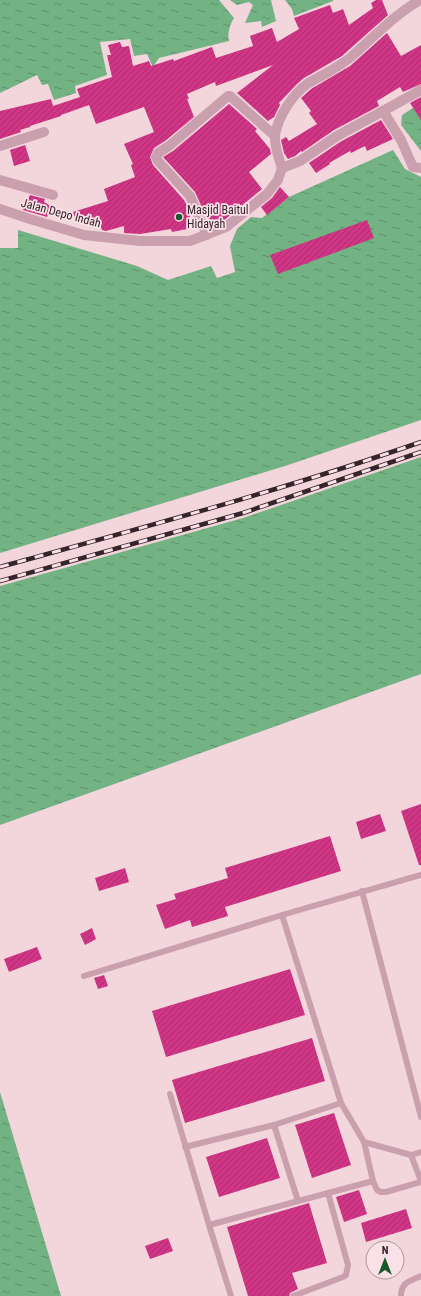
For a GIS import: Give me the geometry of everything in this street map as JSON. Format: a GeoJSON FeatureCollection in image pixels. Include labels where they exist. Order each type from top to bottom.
{"type":"FeatureCollection","features":[{"type":"Feature","properties":{"kind":"street"},"geometry":{"type":"LineString","coordinates":[[420,0],[399,14],[341,64],[307,85],[296,95],[282,116],[275,136],[282,168],[300,161],[336,136],[421,90]]}},
{"type":"Feature","properties":{"kind":"street"},"geometry":{"type":"LineString","coordinates":[[207,235],[190,196],[158,161],[156,157],[158,153],[169,146],[228,96],[230,96],[275,136]]}},
{"type":"Feature","properties":{"kind":"street"},"geometry":{"type":"LineString","coordinates":[[384,111],[401,140],[413,167],[421,168]]}},
{"type":"Feature","properties":{"kind":"street"},"geometry":{"type":"LineString","coordinates":[[0,146],[44,132]]}},
{"type":"Feature","properties":{"kind":"street","name":"Jalan Depo Indah"},"geometry":{"type":"LineString","coordinates":[[0,208],[30,219],[84,235],[140,241],[190,241],[226,227],[267,194],[278,180],[282,168]]}},
{"type":"Feature","properties":{"kind":"street"},"geometry":{"type":"LineString","coordinates":[[0,180],[53,195]]}},
{"type":"Feature","properties":{"kind":"lane"},"geometry":{"type":"LineString","coordinates":[[84,976],[282,915],[421,875]]}},
{"type":"Feature","properties":{"kind":"lane"},"geometry":{"type":"LineString","coordinates":[[362,892],[421,1117]]}},
{"type":"Feature","properties":{"kind":"lane"},"geometry":{"type":"LineString","coordinates":[[282,915],[342,1103],[364,1142],[373,1181],[377,1190],[386,1192],[421,1182],[411,1155]]}},
{"type":"Feature","properties":{"kind":"lane"},"geometry":{"type":"LineString","coordinates":[[170,1094],[231,1296]]}},
{"type":"Feature","properties":{"kind":"lane"},"geometry":{"type":"LineString","coordinates":[[185,1147],[274,1125],[342,1103]]}},
{"type":"Feature","properties":{"kind":"lane"},"geometry":{"type":"LineString","coordinates":[[274,1125],[298,1201]]}},
{"type":"Feature","properties":{"kind":"lane"},"geometry":{"type":"LineString","coordinates":[[364,1142],[411,1155],[421,1152]]}},
{"type":"Feature","properties":{"kind":"lane"},"geometry":{"type":"LineString","coordinates":[[209,1225],[373,1181]]}},
{"type":"Feature","properties":{"kind":"lane"},"geometry":{"type":"LineString","coordinates":[[293,1296],[343,1277],[347,1272],[348,1265],[328,1193]]}},
{"type":"Feature","properties":{"kind":"lane"},"geometry":{"type":"LineString","coordinates":[[401,1296],[401,1290],[404,1284],[421,1276]]}},
{"type":"Feature","properties":{"kind":"water"},"geometry":{"type":"Polygon","coordinates":[[[0,0],[219,0],[234,18],[229,29],[229,41],[159,58],[153,67],[147,54],[134,56],[130,39],[100,42],[107,75],[75,86],[76,93],[54,100],[48,84],[42,85],[37,75],[0,93],[0,0]]]}},
{"type":"Feature","properties":{"kind":"water"},"geometry":{"type":"Polygon","coordinates":[[[230,0],[271,0],[276,21],[262,27],[261,21],[245,23],[253,5],[249,2],[237,5],[230,0]]]}},
{"type":"Feature","properties":{"kind":"water"},"geometry":{"type":"Polygon","coordinates":[[[285,0],[333,1],[294,16],[292,9],[285,0]]]}},
{"type":"Feature","properties":{"kind":"water"},"geometry":{"type":"Polygon","coordinates":[[[421,103],[421,151],[401,125],[402,115],[421,103]]]}},
{"type":"Feature","properties":{"kind":"water"},"geometry":{"type":"Polygon","coordinates":[[[393,150],[405,169],[421,177],[421,420],[285,466],[0,553],[0,248],[18,248],[18,230],[137,266],[168,280],[211,266],[217,278],[235,272],[230,246],[237,229],[251,217],[262,218],[289,197],[393,150]]]}},
{"type":"Feature","properties":{"kind":"water"},"geometry":{"type":"Polygon","coordinates":[[[421,457],[421,674],[0,825],[0,586],[243,518],[421,457]]]}},
{"type":"Feature","properties":{"kind":"water"},"geometry":{"type":"Polygon","coordinates":[[[0,1092],[61,1296],[0,1296],[0,1092]]]}},
{"type":"Feature","properties":{"kind":"building"},"geometry":{"type":"Polygon","coordinates":[[[376,0],[382,0],[388,15],[342,56],[304,78],[297,84],[279,103],[280,105],[274,117],[268,121],[237,93],[273,65],[216,86],[215,82],[187,94],[189,99],[187,99],[194,117],[165,141],[154,148],[150,157],[153,165],[184,200],[188,207],[192,228],[172,232],[171,229],[140,234],[124,233],[124,226],[106,231],[102,230],[98,217],[76,223],[73,212],[108,201],[104,189],[135,177],[131,165],[133,164],[124,144],[154,132],[144,107],[96,124],[89,105],[30,126],[20,130],[21,132],[0,139],[0,111],[51,99],[53,106],[80,97],[77,89],[112,77],[107,55],[111,55],[108,45],[120,42],[122,47],[129,46],[133,66],[149,61],[151,66],[173,59],[174,61],[212,47],[216,58],[253,46],[250,36],[272,28],[277,42],[299,29],[294,18],[330,5],[333,13],[343,9],[349,25],[373,8],[371,3],[376,0]]]}},
{"type":"Feature","properties":{"kind":"building"},"geometry":{"type":"Polygon","coordinates":[[[387,33],[401,56],[421,45],[421,84],[403,92],[400,87],[377,101],[379,106],[334,130],[302,152],[301,151],[288,159],[284,153],[281,140],[286,137],[289,141],[317,124],[309,113],[311,111],[301,98],[311,89],[350,66],[387,33]]]}},
{"type":"Feature","properties":{"kind":"building"},"geometry":{"type":"Polygon","coordinates":[[[421,97],[421,120],[410,103],[421,97]]]}},
{"type":"Feature","properties":{"kind":"building"},"geometry":{"type":"Polygon","coordinates":[[[229,104],[257,129],[255,131],[270,149],[271,154],[249,172],[262,189],[223,221],[213,225],[205,214],[195,192],[163,157],[173,151],[229,104]]]}},
{"type":"Feature","properties":{"kind":"building"},"geometry":{"type":"Polygon","coordinates":[[[381,120],[393,139],[367,151],[365,146],[351,153],[350,151],[329,163],[330,164],[316,173],[309,163],[340,142],[381,120]]]}},
{"type":"Feature","properties":{"kind":"building"},"geometry":{"type":"Polygon","coordinates":[[[25,145],[30,161],[14,166],[10,150],[25,145]]]}},
{"type":"Feature","properties":{"kind":"building"},"geometry":{"type":"Polygon","coordinates":[[[280,187],[289,197],[267,215],[261,207],[272,198],[280,187]]]}},
{"type":"Feature","properties":{"kind":"building"},"geometry":{"type":"Polygon","coordinates":[[[30,195],[45,199],[44,202],[52,207],[47,217],[23,210],[30,195]]]}},
{"type":"Feature","properties":{"kind":"building"},"geometry":{"type":"Polygon","coordinates":[[[367,220],[374,238],[278,274],[270,255],[367,220]]]}},
{"type":"Feature","properties":{"kind":"building"},"geometry":{"type":"Polygon","coordinates":[[[421,804],[421,865],[419,865],[401,811],[421,804]]]}},
{"type":"Feature","properties":{"kind":"building"},"geometry":{"type":"Polygon","coordinates":[[[380,814],[386,831],[361,839],[356,822],[380,814]]]}},
{"type":"Feature","properties":{"kind":"building"},"geometry":{"type":"Polygon","coordinates":[[[330,836],[341,871],[225,907],[228,916],[192,927],[190,920],[165,929],[156,905],[176,899],[174,894],[228,878],[225,868],[330,836]]]}},
{"type":"Feature","properties":{"kind":"building"},"geometry":{"type":"Polygon","coordinates":[[[125,868],[129,882],[99,891],[95,878],[125,868]]]}},
{"type":"Feature","properties":{"kind":"building"},"geometry":{"type":"Polygon","coordinates":[[[92,928],[96,939],[85,945],[80,934],[92,928]]]}},
{"type":"Feature","properties":{"kind":"building"},"geometry":{"type":"Polygon","coordinates":[[[37,947],[42,959],[9,972],[4,959],[37,947]]]}},
{"type":"Feature","properties":{"kind":"building"},"geometry":{"type":"Polygon","coordinates":[[[290,969],[305,1015],[166,1057],[152,1011],[290,969]]]}},
{"type":"Feature","properties":{"kind":"building"},"geometry":{"type":"Polygon","coordinates":[[[104,975],[108,986],[98,989],[94,978],[104,975]]]}},
{"type":"Feature","properties":{"kind":"building"},"geometry":{"type":"Polygon","coordinates":[[[312,1038],[325,1081],[185,1123],[172,1080],[312,1038]]]}},
{"type":"Feature","properties":{"kind":"building"},"geometry":{"type":"Polygon","coordinates":[[[334,1113],[351,1165],[312,1178],[295,1125],[334,1113]]]}},
{"type":"Feature","properties":{"kind":"building"},"geometry":{"type":"Polygon","coordinates":[[[267,1138],[280,1178],[219,1197],[206,1157],[267,1138]]]}},
{"type":"Feature","properties":{"kind":"building"},"geometry":{"type":"Polygon","coordinates":[[[359,1190],[367,1214],[344,1222],[336,1197],[359,1190]]]}},
{"type":"Feature","properties":{"kind":"building"},"geometry":{"type":"Polygon","coordinates":[[[309,1203],[327,1263],[292,1273],[298,1289],[290,1293],[289,1296],[248,1296],[227,1227],[309,1203]]]}},
{"type":"Feature","properties":{"kind":"building"},"geometry":{"type":"Polygon","coordinates":[[[406,1209],[412,1228],[373,1240],[365,1240],[361,1223],[406,1209]]]}},
{"type":"Feature","properties":{"kind":"building"},"geometry":{"type":"Polygon","coordinates":[[[168,1238],[173,1251],[150,1259],[145,1246],[168,1238]]]}},
{"type":"Feature","properties":{"kind":"railway"},"geometry":{"type":"LineString","coordinates":[[0,567],[264,492],[369,460],[421,442]]}},
{"type":"Feature","properties":{"kind":"railway"},"geometry":{"type":"LineString","coordinates":[[0,581],[243,513],[421,452]]}},
{"type":"Feature","properties":{"kind":"place","name":"Masjid Baitul Hidayah"},"geometry":{"type":"Point","coordinates":[179,217]}}]}
